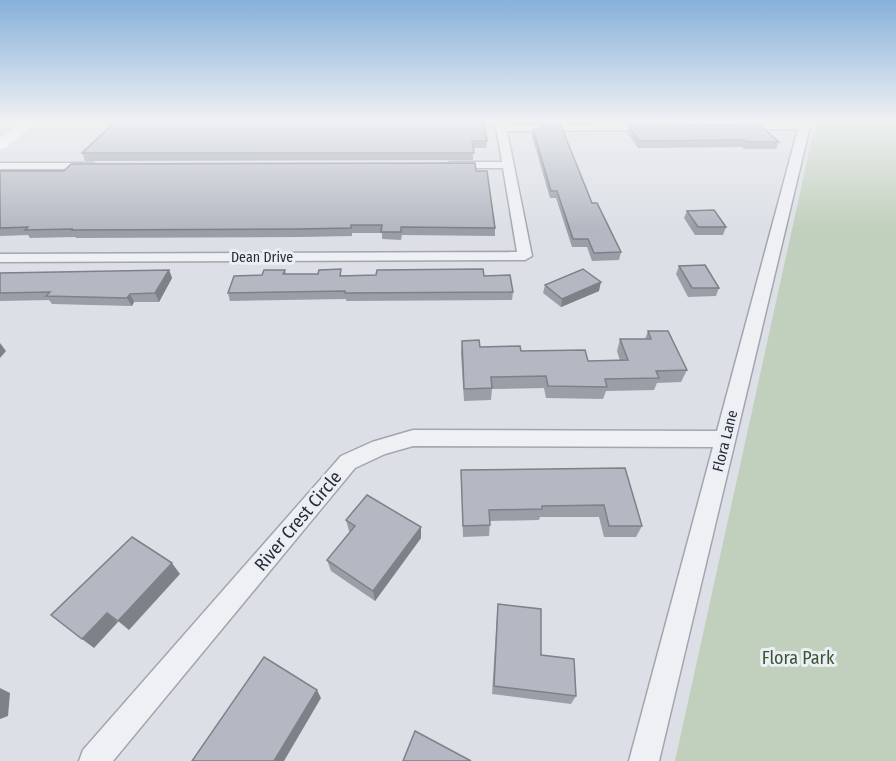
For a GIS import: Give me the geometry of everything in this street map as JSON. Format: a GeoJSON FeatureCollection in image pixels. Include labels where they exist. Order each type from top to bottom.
{"type":"FeatureCollection","features":[{"type":"Feature","properties":{"kind":"street"},"geometry":{"type":"LineString","coordinates":[[438,165],[508,165],[506,157]]}},
{"type":"Feature","properties":{"kind":"street","name":"Flora Lane"},"geometry":{"type":"LineString","coordinates":[[644,761],[797,157]]}},
{"type":"Feature","properties":{"kind":"street","name":"Dean Drive"},"geometry":{"type":"LineString","coordinates":[[0,258],[525,256],[508,165]]}},
{"type":"Feature","properties":{"kind":"street"},"geometry":{"type":"LineString","coordinates":[[0,166],[106,166]]}},
{"type":"Feature","properties":{"kind":"street","name":"River Crest Circle"},"geometry":{"type":"LineString","coordinates":[[94,761],[348,462],[379,448],[412,438],[725,439]]}},
{"type":"Feature","properties":{"kind":"green space","name":"Flora Park"},"geometry":{"type":"Polygon","coordinates":[[[808,157],[896,157],[896,761],[675,761],[808,157]]]}},
{"type":"Feature","properties":{"kind":"building"},"geometry":{"type":"Polygon","coordinates":[[[541,157],[573,157],[592,203],[597,203],[621,252],[594,253],[588,239],[573,239],[557,191],[551,191],[541,157]]]}},
{"type":"Feature","properties":{"kind":"building"},"geometry":{"type":"Polygon","coordinates":[[[475,163],[476,171],[487,171],[495,228],[401,227],[401,232],[381,232],[382,225],[299,229],[25,230],[28,227],[0,228],[0,171],[64,171],[71,164],[475,163]]]}},
{"type":"Feature","properties":{"kind":"building"},"geometry":{"type":"Polygon","coordinates":[[[714,210],[726,227],[698,227],[687,211],[714,210]]]}},
{"type":"Feature","properties":{"kind":"building"},"geometry":{"type":"Polygon","coordinates":[[[705,265],[719,288],[692,288],[679,266],[705,265]]]}},
{"type":"Feature","properties":{"kind":"building"},"geometry":{"type":"Polygon","coordinates":[[[341,269],[340,276],[376,275],[377,270],[483,269],[484,276],[510,275],[513,292],[228,293],[234,276],[262,275],[264,270],[285,270],[283,274],[318,274],[319,270],[341,269]]]}},
{"type":"Feature","properties":{"kind":"building"},"geometry":{"type":"Polygon","coordinates":[[[583,269],[601,282],[562,299],[545,285],[583,269]]]}},
{"type":"Feature","properties":{"kind":"building"},"geometry":{"type":"Polygon","coordinates":[[[169,270],[155,293],[130,294],[127,298],[46,296],[50,292],[0,293],[0,273],[169,270]]]}},
{"type":"Feature","properties":{"kind":"building"},"geometry":{"type":"Polygon","coordinates":[[[648,331],[668,331],[687,370],[656,371],[659,378],[605,379],[607,387],[548,386],[546,376],[491,377],[492,388],[464,389],[462,341],[479,340],[480,347],[520,346],[521,351],[585,350],[588,361],[628,360],[620,339],[651,339],[648,331]]]}},
{"type":"Feature","properties":{"kind":"building"},"geometry":{"type":"Polygon","coordinates":[[[625,468],[642,526],[609,526],[604,505],[489,510],[490,525],[463,526],[461,470],[625,468]]]}},
{"type":"Feature","properties":{"kind":"building"},"geometry":{"type":"Polygon","coordinates":[[[367,495],[421,527],[373,591],[327,560],[355,526],[346,520],[367,495]]]}},
{"type":"Feature","properties":{"kind":"building"},"geometry":{"type":"Polygon","coordinates":[[[132,537],[172,563],[118,621],[107,613],[82,639],[51,615],[132,537]]]}},
{"type":"Feature","properties":{"kind":"building"},"geometry":{"type":"Polygon","coordinates":[[[498,604],[541,609],[541,655],[574,659],[576,696],[494,686],[498,604]]]}},
{"type":"Feature","properties":{"kind":"building"},"geometry":{"type":"Polygon","coordinates":[[[264,657],[317,690],[274,761],[192,761],[264,657]]]}},
{"type":"Feature","properties":{"kind":"building"},"geometry":{"type":"Polygon","coordinates":[[[415,731],[471,761],[403,761],[415,731]]]}}]}
